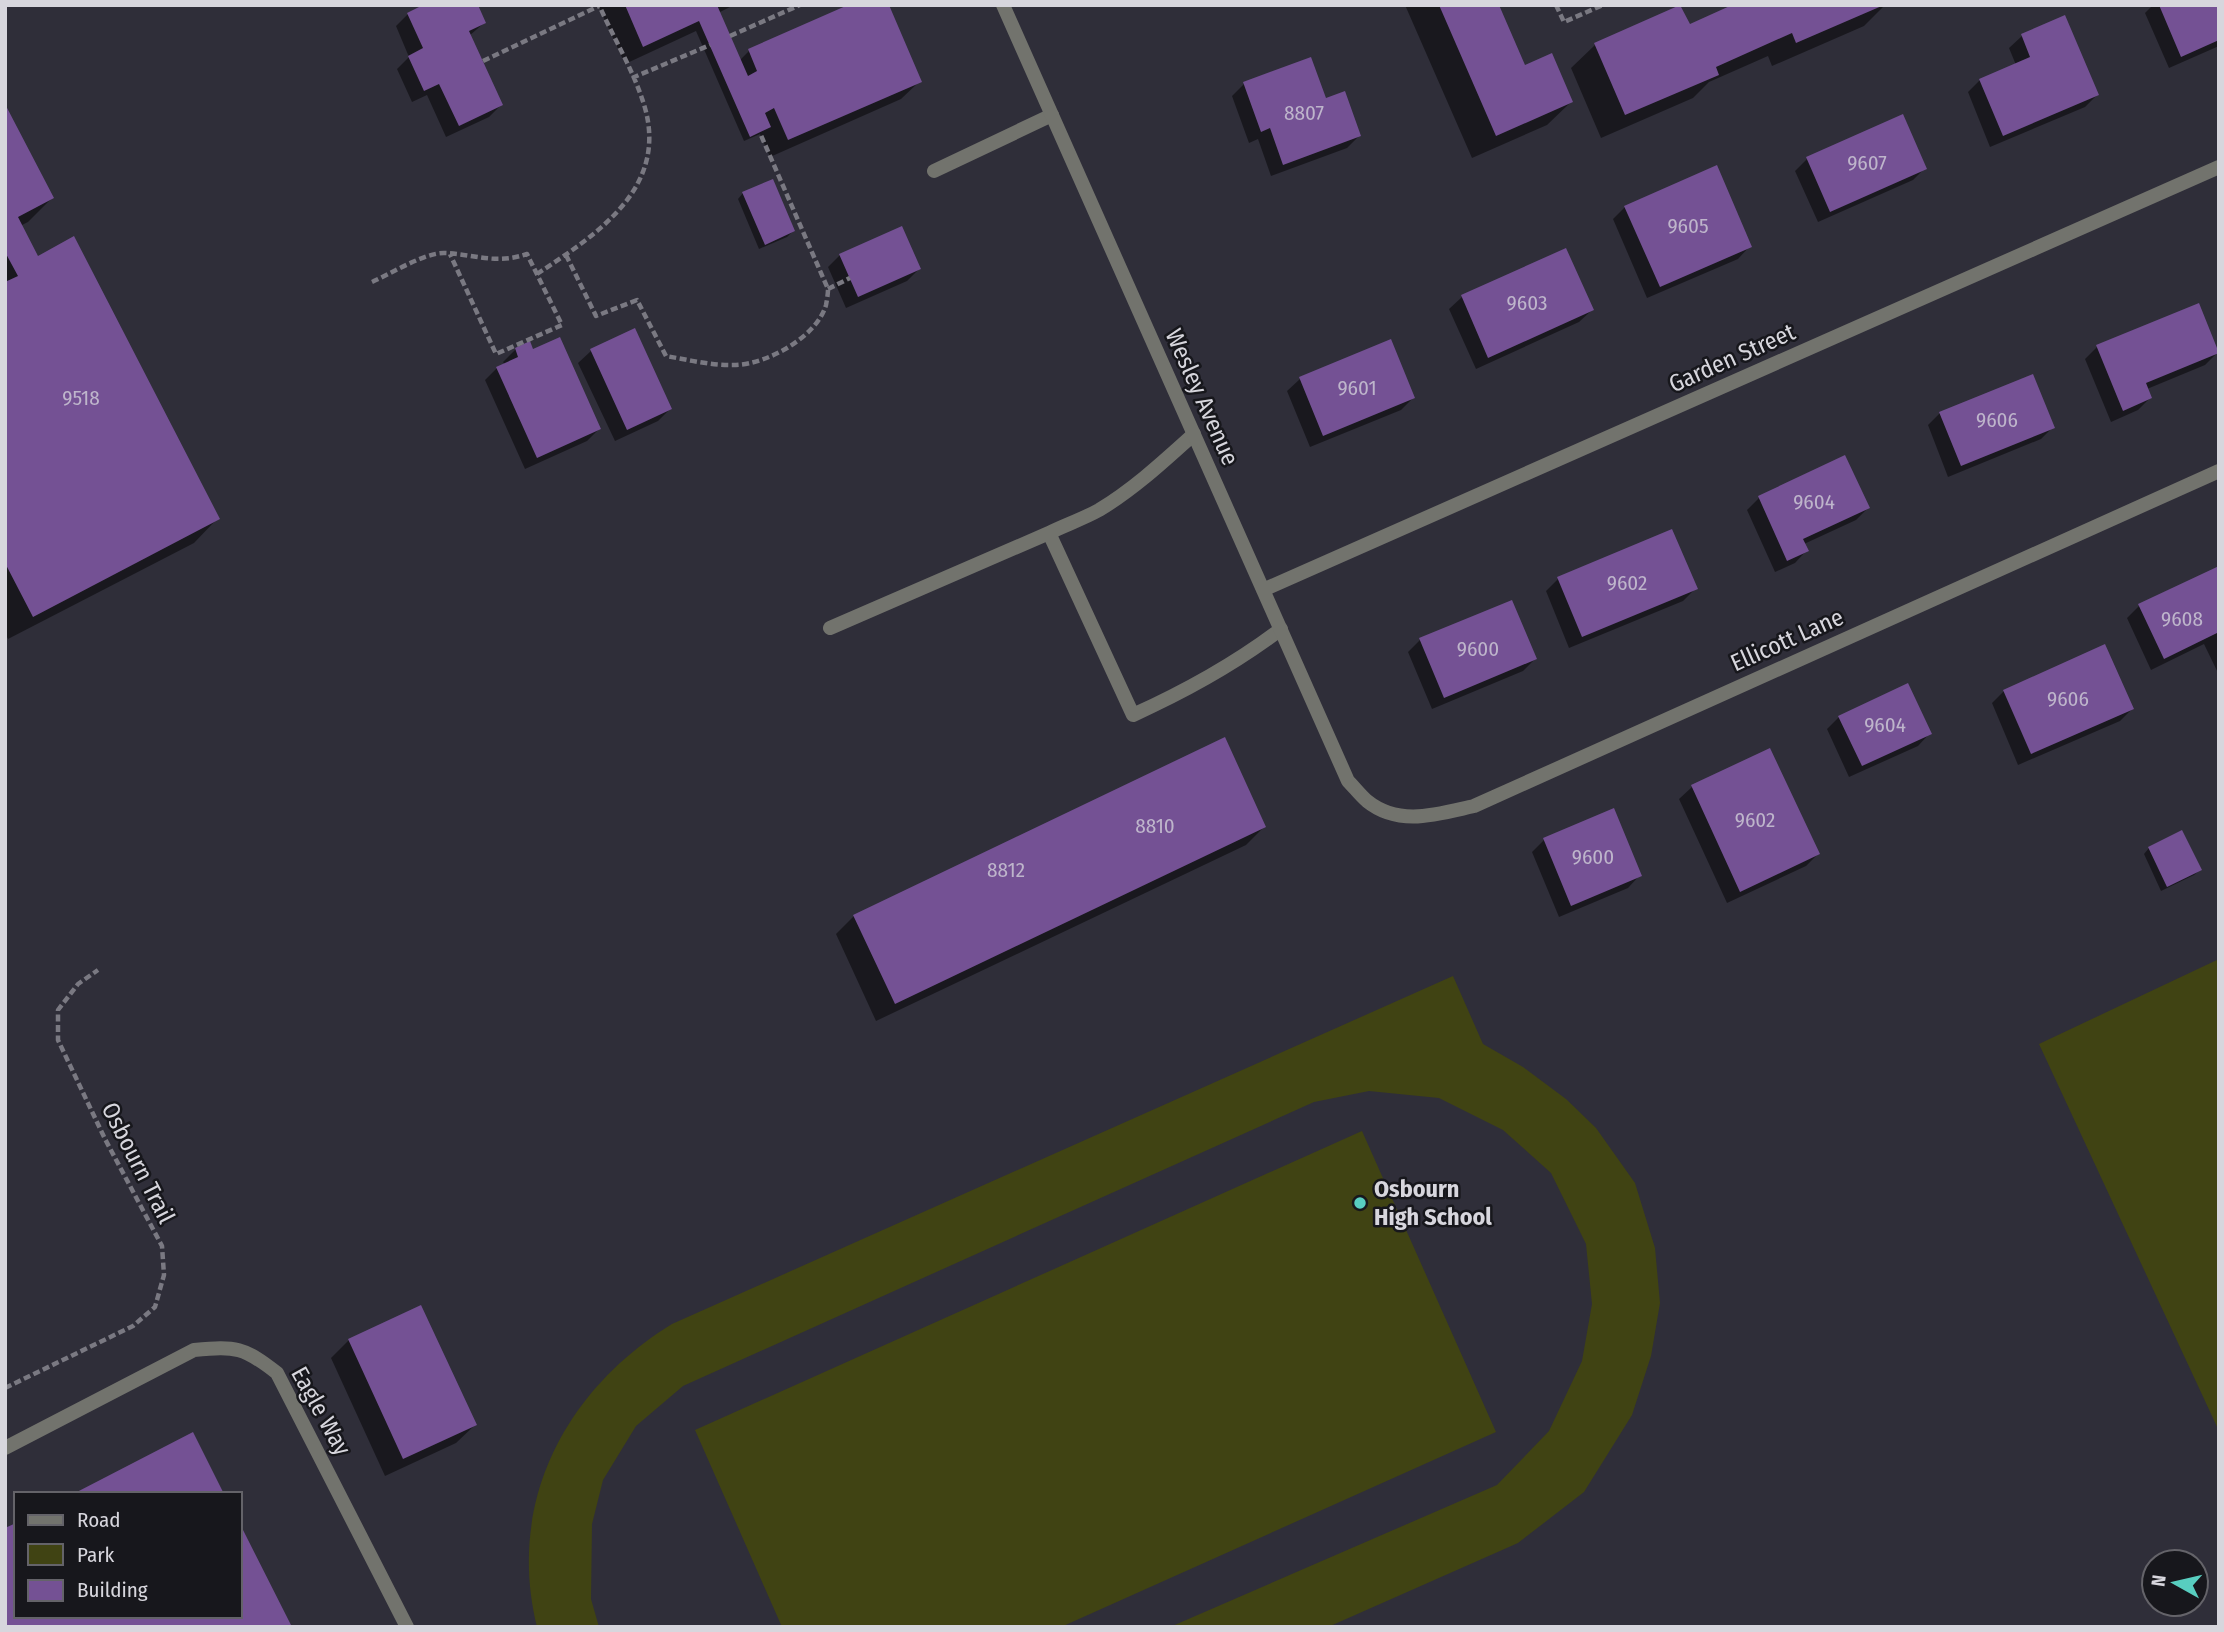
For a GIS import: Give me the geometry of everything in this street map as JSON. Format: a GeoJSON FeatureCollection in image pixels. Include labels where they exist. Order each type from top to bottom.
{"type":"FeatureCollection","features":[{"type":"Feature","properties":{"kind":"street","name":"Wesley Avenue"},"geometry":{"type":"LineString","coordinates":[[1003,5],[1348,781],[1368,802]]}},
{"type":"Feature","properties":{"kind":"street"},"geometry":{"type":"LineString","coordinates":[[934,171],[1052,116]]}},
{"type":"Feature","properties":{"kind":"street","name":"Garden Street"},"geometry":{"type":"LineString","coordinates":[[1264,590],[2219,167]]}},
{"type":"Feature","properties":{"kind":"street"},"geometry":{"type":"LineString","coordinates":[[830,628],[1098,510],[1149,474],[1194,434]]}},
{"type":"Feature","properties":{"kind":"street","name":"Ellicott Lane"},"geometry":{"type":"LineString","coordinates":[[1368,802],[1394,815],[1423,818],[1474,806],[2219,471]]}},
{"type":"Feature","properties":{"kind":"street"},"geometry":{"type":"LineString","coordinates":[[1049,533],[1133,715],[1182,693],[1219,672],[1281,629]]}},
{"type":"Feature","properties":{"kind":"street","name":"Eagle Way"},"geometry":{"type":"LineString","coordinates":[[5,1448],[194,1350],[228,1347],[255,1356],[277,1373],[407,1627]]}},
{"type":"Feature","properties":{"kind":"path"},"geometry":{"type":"LineString","coordinates":[[730,36],[800,5]]}},
{"type":"Feature","properties":{"kind":"path"},"geometry":{"type":"LineString","coordinates":[[1556,5],[1564,22],[1603,5]]}},
{"type":"Feature","properties":{"kind":"path"},"geometry":{"type":"LineString","coordinates":[[482,61],[600,6],[645,109],[650,133],[648,158],[626,202],[606,226],[537,274]]}},
{"type":"Feature","properties":{"kind":"path"},"geometry":{"type":"LineString","coordinates":[[632,78],[710,45]]}},
{"type":"Feature","properties":{"kind":"path"},"geometry":{"type":"LineString","coordinates":[[566,255],[596,316],[637,300],[666,356],[737,365],[764,360],[784,350],[799,340],[819,320],[826,307],[828,289],[760,133]]}},
{"type":"Feature","properties":{"kind":"path"},"geometry":{"type":"LineString","coordinates":[[372,282],[442,253],[450,254],[481,259],[514,258],[527,254],[562,325],[496,354],[450,254]]}},
{"type":"Feature","properties":{"kind":"path"},"geometry":{"type":"LineString","coordinates":[[828,289],[850,278]]}},
{"type":"Feature","properties":{"kind":"path","name":"Osbourn Trail"},"geometry":{"type":"LineString","coordinates":[[5,1388],[133,1326],[155,1307],[163,1275],[162,1246],[105,1139],[58,1040],[58,1010],[78,984],[98,970]]}},
{"type":"Feature","properties":{"kind":"green space"},"geometry":{"type":"Polygon","coordinates":[[[2219,959],[2219,1431],[2039,1044],[2219,959]]]}},
{"type":"Feature","properties":{"kind":"green space"},"geometry":{"type":"Polygon","coordinates":[[[1453,976],[1483,1044],[1523,1067],[1566,1099],[1596,1128],[1635,1183],[1655,1248],[1660,1303],[1651,1356],[1632,1415],[1584,1492],[1518,1543],[1328,1627],[1170,1627],[1497,1485],[1549,1431],[1582,1361],[1592,1304],[1586,1244],[1551,1173],[1503,1130],[1439,1098],[1369,1091],[1314,1102],[683,1386],[636,1426],[603,1480],[592,1524],[591,1599],[599,1627],[537,1627],[530,1581],[530,1536],[538,1493],[553,1453],[575,1415],[602,1381],[634,1351],[672,1324],[1453,976]]]}},
{"type":"Feature","properties":{"kind":"green space"},"geometry":{"type":"Polygon","coordinates":[[[1362,1131],[1496,1432],[1061,1627],[782,1627],[695,1430],[1362,1131]]]}},
{"type":"Feature","properties":{"kind":"building"},"geometry":{"type":"Polygon","coordinates":[[[423,5],[478,5],[486,23],[469,31],[503,105],[459,126],[439,84],[424,91],[408,56],[423,48],[407,13],[423,5]]]}},
{"type":"Feature","properties":{"kind":"building"},"geometry":{"type":"Polygon","coordinates":[[[625,5],[717,5],[748,76],[757,71],[748,49],[848,5],[889,5],[922,82],[788,140],[774,108],[765,113],[771,127],[750,137],[699,21],[643,47],[625,5]]]}},
{"type":"Feature","properties":{"kind":"building"},"geometry":{"type":"Polygon","coordinates":[[[1439,5],[1499,5],[1525,65],[1552,53],[1573,102],[1496,136],[1439,5]]]}},
{"type":"Feature","properties":{"kind":"building"},"geometry":{"type":"Polygon","coordinates":[[[1680,5],[1690,24],[1732,5],[1884,5],[1796,43],[1792,33],[1716,67],[1719,75],[1625,115],[1594,43],[1680,5]]]}},
{"type":"Feature","properties":{"kind":"building"},"geometry":{"type":"Polygon","coordinates":[[[2159,5],[2219,5],[2219,40],[2181,57],[2159,5]]]}},
{"type":"Feature","properties":{"kind":"building"},"geometry":{"type":"Polygon","coordinates":[[[2065,15],[2099,95],[2003,136],[1979,79],[2030,57],[2021,34],[2065,15]]]}},
{"type":"Feature","properties":{"kind":"building"},"geometry":{"type":"Polygon","coordinates":[[[1311,57],[1326,98],[1345,91],[1361,136],[1283,165],[1270,128],[1261,132],[1243,82],[1311,57]]]}},
{"type":"Feature","properties":{"kind":"building"},"geometry":{"type":"Polygon","coordinates":[[[5,104],[54,198],[18,217],[38,256],[74,236],[220,519],[33,617],[5,563],[5,282],[18,276],[5,252],[5,104]]]}},
{"type":"Feature","properties":{"kind":"building"},"geometry":{"type":"Polygon","coordinates":[[[1903,114],[1927,169],[1830,212],[1806,157],[1903,114]]]}},
{"type":"Feature","properties":{"kind":"building"},"geometry":{"type":"Polygon","coordinates":[[[1717,165],[1752,247],[1660,287],[1624,206],[1717,165]]]}},
{"type":"Feature","properties":{"kind":"building"},"geometry":{"type":"Polygon","coordinates":[[[773,179],[795,231],[765,245],[742,192],[773,179]]]}},
{"type":"Feature","properties":{"kind":"building"},"geometry":{"type":"Polygon","coordinates":[[[902,226],[921,269],[858,297],[839,254],[902,226]]]}},
{"type":"Feature","properties":{"kind":"building"},"geometry":{"type":"Polygon","coordinates":[[[1566,248],[1594,310],[1488,358],[1461,295],[1566,248]]]}},
{"type":"Feature","properties":{"kind":"building"},"geometry":{"type":"Polygon","coordinates":[[[2199,303],[2219,353],[2146,383],[2152,398],[2123,411],[2096,345],[2199,303]]]}},
{"type":"Feature","properties":{"kind":"building"},"geometry":{"type":"Polygon","coordinates":[[[635,328],[672,409],[627,430],[590,349],[635,328]]]}},
{"type":"Feature","properties":{"kind":"building"},"geometry":{"type":"Polygon","coordinates":[[[560,337],[601,429],[537,458],[496,367],[518,357],[515,348],[530,341],[533,349],[560,337]]]}},
{"type":"Feature","properties":{"kind":"building"},"geometry":{"type":"Polygon","coordinates":[[[1391,339],[1415,398],[1323,436],[1299,377],[1391,339]]]}},
{"type":"Feature","properties":{"kind":"building"},"geometry":{"type":"Polygon","coordinates":[[[2033,374],[2055,428],[1961,466],[1939,412],[2033,374]]]}},
{"type":"Feature","properties":{"kind":"building"},"geometry":{"type":"Polygon","coordinates":[[[1845,455],[1870,508],[1803,539],[1809,551],[1787,561],[1758,496],[1845,455]]]}},
{"type":"Feature","properties":{"kind":"building"},"geometry":{"type":"Polygon","coordinates":[[[1672,529],[1698,589],[1582,637],[1557,577],[1672,529]]]}},
{"type":"Feature","properties":{"kind":"building"},"geometry":{"type":"Polygon","coordinates":[[[2219,566],[2219,638],[2217,633],[2164,659],[2138,604],[2219,566]]]}},
{"type":"Feature","properties":{"kind":"building"},"geometry":{"type":"Polygon","coordinates":[[[1512,600],[1537,659],[1444,698],[1419,638],[1512,600]]]}},
{"type":"Feature","properties":{"kind":"building"},"geometry":{"type":"Polygon","coordinates":[[[2105,644],[2134,709],[2031,754],[2003,690],[2105,644]]]}},
{"type":"Feature","properties":{"kind":"building"},"geometry":{"type":"Polygon","coordinates":[[[1908,683],[1932,734],[1862,766],[1838,716],[1908,683]]]}},
{"type":"Feature","properties":{"kind":"building"},"geometry":{"type":"Polygon","coordinates":[[[1225,737],[1266,827],[895,1004],[853,915],[1225,737]]]}},
{"type":"Feature","properties":{"kind":"building"},"geometry":{"type":"Polygon","coordinates":[[[1770,748],[1820,854],[1740,892],[1691,785],[1770,748]]]}},
{"type":"Feature","properties":{"kind":"building"},"geometry":{"type":"Polygon","coordinates":[[[1614,808],[1642,876],[1571,906],[1543,838],[1614,808]]]}},
{"type":"Feature","properties":{"kind":"building"},"geometry":{"type":"Polygon","coordinates":[[[2182,830],[2202,870],[2167,887],[2148,847],[2182,830]]]}},
{"type":"Feature","properties":{"kind":"building"},"geometry":{"type":"Polygon","coordinates":[[[421,1305],[477,1425],[403,1459],[348,1339],[421,1305]]]}},
{"type":"Feature","properties":{"kind":"building"},"geometry":{"type":"Polygon","coordinates":[[[193,1432],[223,1492],[77,1492],[193,1432]]]}},
{"type":"Feature","properties":{"kind":"building"},"geometry":{"type":"Polygon","coordinates":[[[14,1524],[14,1618],[242,1618],[242,1528],[292,1627],[5,1627],[5,1528],[14,1524]]]}},
{"type":"Feature","properties":{"kind":"place","name":"Osbourn High School"},"geometry":{"type":"Point","coordinates":[1360,1203]}}]}
